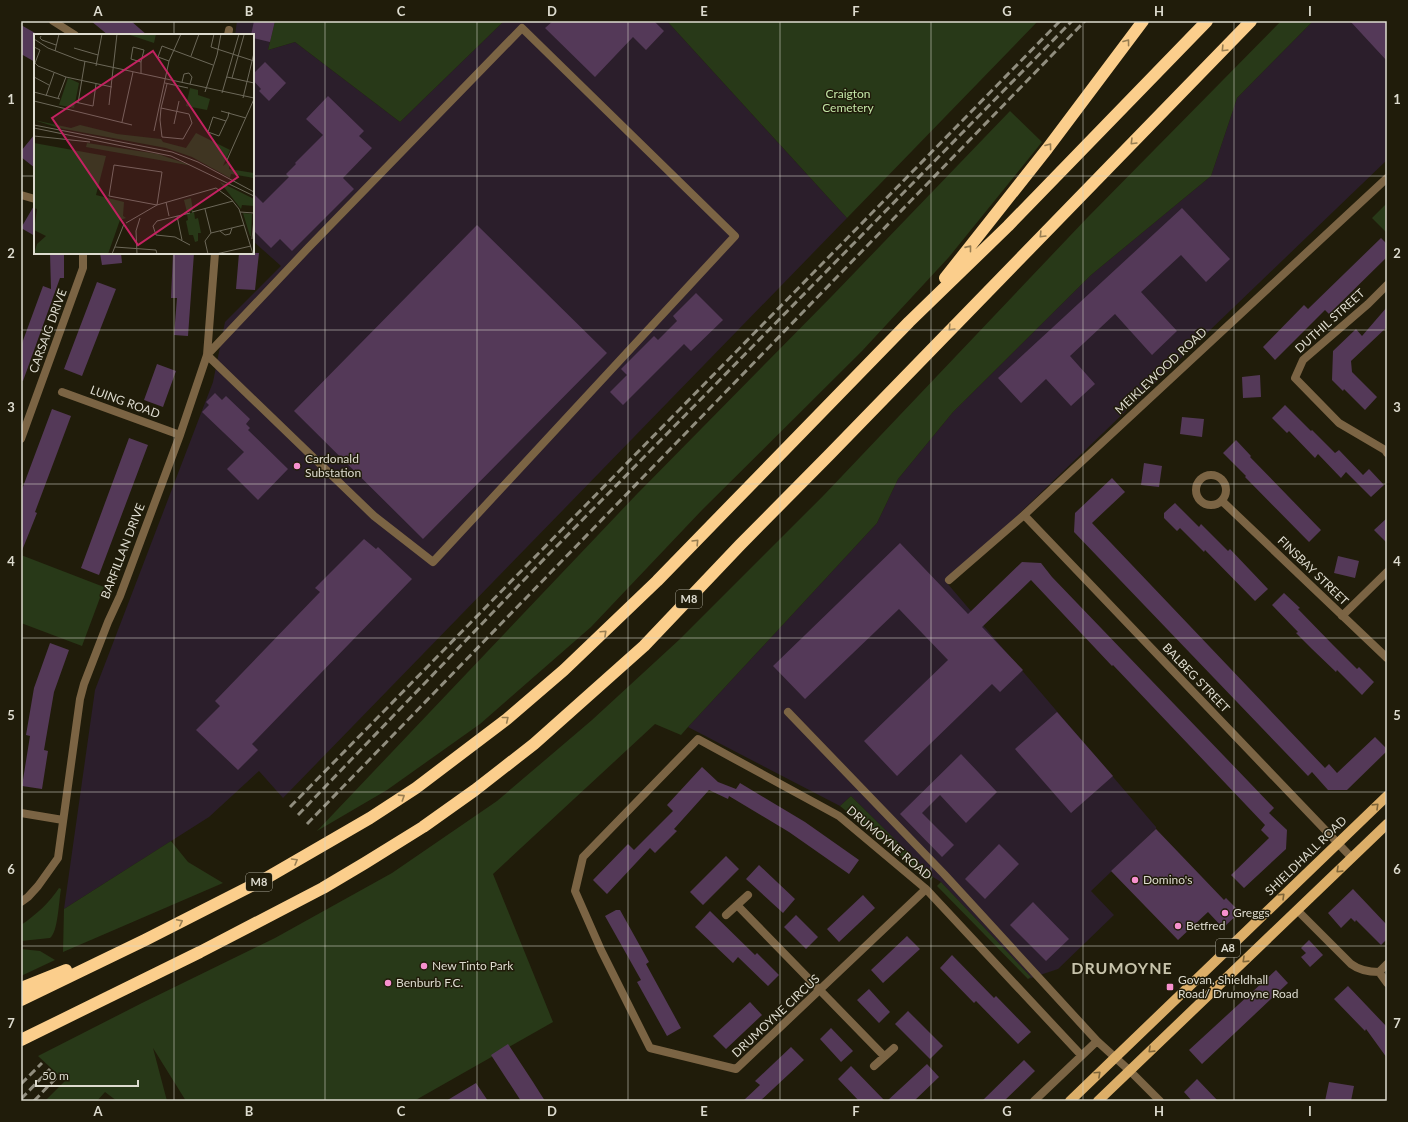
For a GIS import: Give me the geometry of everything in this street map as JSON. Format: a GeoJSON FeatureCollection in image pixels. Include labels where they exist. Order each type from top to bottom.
{"type":"FeatureCollection","features":[{"type":"Feature","properties":{"kind":"highway"},"geometry":{"type":"LineString","coordinates":[[909,322],[1047,149],[1143,21]]}},
{"type":"Feature","properties":{"kind":"highway","name":"M8"},"geometry":{"type":"LineString","coordinates":[[21,1000],[145,940],[262,880],[370,818],[416,788],[507,719],[564,670],[625,613],[909,322],[1013,220],[1207,21]]}},
{"type":"Feature","properties":{"kind":"highway","name":"M8"},"geometry":{"type":"LineString","coordinates":[[21,1040],[200,952],[329,885],[423,827],[475,790],[534,744],[644,646],[740,545],[1251,21]]}},
{"type":"Feature","properties":{"kind":"highway"},"geometry":{"type":"LineString","coordinates":[[21,988],[145,940]]}},
{"type":"Feature","properties":{"kind":"main road","name":"SHIELDHALL ROAD"},"geometry":{"type":"LineString","coordinates":[[1070,1101],[1387,796]]}},
{"type":"Feature","properties":{"kind":"main road","name":"A8"},"geometry":{"type":"LineString","coordinates":[[1098,1101],[1387,824]]}},
{"type":"Feature","properties":{"kind":"street"},"geometry":{"type":"LineString","coordinates":[[53,21],[73,34]]}},
{"type":"Feature","properties":{"kind":"street"},"geometry":{"type":"LineString","coordinates":[[522,28],[735,236],[432,562],[374,516],[208,355],[315,241],[522,28]]}},
{"type":"Feature","properties":{"kind":"street","name":"MEIKLEWOOD ROAD"},"geometry":{"type":"LineString","coordinates":[[949,580],[1024,515],[1387,178]]}},
{"type":"Feature","properties":{"kind":"street"},"geometry":{"type":"LineString","coordinates":[[21,195],[34,199]]}},
{"type":"Feature","properties":{"kind":"street","name":"CARSAIG DRIVE"},"geometry":{"type":"LineString","coordinates":[[21,439],[83,268],[83,254]]}},
{"type":"Feature","properties":{"kind":"street","name":"BARFILLAN DRIVE"},"geometry":{"type":"LineString","coordinates":[[21,902],[38,886],[58,858],[80,699],[84,684],[108,622],[120,596],[180,435],[208,355],[215,254]]}},
{"type":"Feature","properties":{"kind":"street","name":"DUTHIL STREET"},"geometry":{"type":"LineString","coordinates":[[1387,285],[1368,304],[1303,360],[1294,378],[1339,423],[1387,453]]}},
{"type":"Feature","properties":{"kind":"street","name":"LUING ROAD"},"geometry":{"type":"LineString","coordinates":[[62,392],[180,435]]}},
{"type":"Feature","properties":{"kind":"street","name":"FINSBAY STREET"},"geometry":{"type":"LineString","coordinates":[[1222,502],[1387,658]]}},
{"type":"Feature","properties":{"kind":"street","name":"BALBEG STREET"},"geometry":{"type":"LineString","coordinates":[[1024,515],[1352,858]]}},
{"type":"Feature","properties":{"kind":"street"},"geometry":{"type":"LineString","coordinates":[[1342,616],[1387,572]]}},
{"type":"Feature","properties":{"kind":"street","name":"DRUMOYNE ROAD"},"geometry":{"type":"LineString","coordinates":[[788,712],[944,874],[1097,1041],[1160,1101]]}},
{"type":"Feature","properties":{"kind":"street","name":"DRUMOYNE ROAD"},"geometry":{"type":"LineString","coordinates":[[583,857],[698,739],[839,816],[926,889],[1081,1055]]}},
{"type":"Feature","properties":{"kind":"street"},"geometry":{"type":"LineString","coordinates":[[21,813],[64,820]]}},
{"type":"Feature","properties":{"kind":"street","name":"DRUMOYNE CIRCUS"},"geometry":{"type":"LineString","coordinates":[[583,857],[575,891],[601,950],[650,1048],[736,1070],[926,889]]}},
{"type":"Feature","properties":{"kind":"street"},"geometry":{"type":"LineString","coordinates":[[726,915],[748,895]]}},
{"type":"Feature","properties":{"kind":"street"},"geometry":{"type":"LineString","coordinates":[[737,905],[884,1056]]}},
{"type":"Feature","properties":{"kind":"street"},"geometry":{"type":"LineString","coordinates":[[1297,910],[1350,964],[1356,968],[1370,972],[1379,972],[1387,964]]}},
{"type":"Feature","properties":{"kind":"street"},"geometry":{"type":"LineString","coordinates":[[1379,972],[1387,983]]}},
{"type":"Feature","properties":{"kind":"street"},"geometry":{"type":"LineString","coordinates":[[1034,1101],[1097,1041]]}},
{"type":"Feature","properties":{"kind":"street"},"geometry":{"type":"LineString","coordinates":[[874,1066],[894,1048]]}},
{"type":"Feature","properties":{"kind":"shaded area"},"geometry":{"type":"Polygon","coordinates":[[[237,21],[275,21],[268,50],[295,42],[400,122],[504,21],[667,21],[847,218],[283,798],[259,771],[209,817],[64,909],[95,690],[213,382],[225,322],[281,266],[254,242],[254,34],[235,34],[237,21]]]}},
{"type":"Feature","properties":{"kind":"shaded area"},"geometry":{"type":"Polygon","coordinates":[[[1313,21],[1387,21],[1387,160],[947,583],[1156,827],[1156,829],[1091,891],[1114,915],[1058,969],[1028,979],[1031,977],[941,882],[933,877],[851,796],[840,806],[688,727],[877,523],[898,479],[953,412],[1091,275],[1211,176],[1237,98],[1313,21]]]}},
{"type":"Feature","properties":{"kind":"green space"},"geometry":{"type":"Polygon","coordinates":[[[275,21],[504,21],[400,122],[295,42],[268,50],[275,21]]]}},
{"type":"Feature","properties":{"kind":"green space","name":"Craigton Cemetery"},"geometry":{"type":"Polygon","coordinates":[[[667,21],[1038,21],[847,218],[667,21]]]}},
{"type":"Feature","properties":{"kind":"green space"},"geometry":{"type":"Polygon","coordinates":[[[1281,21],[1313,21],[1237,98],[1211,176],[1091,275],[953,412],[898,479],[877,523],[681,735],[655,724],[493,874],[553,1022],[414,1101],[186,1101],[153,1048],[167,1101],[117,1101],[105,1092],[97,1101],[45,1101],[65,1081],[38,1056],[275,938],[392,873],[497,801],[592,720],[680,639],[824,495],[1087,218],[1281,21]]]}},
{"type":"Feature","properties":{"kind":"green space"},"geometry":{"type":"Polygon","coordinates":[[[1010,111],[1042,142],[949,257],[862,351],[702,510],[591,627],[480,724],[387,790],[317,831],[636,495],[832,296],[1010,111]]]}},
{"type":"Feature","properties":{"kind":"green space"},"geometry":{"type":"Polygon","coordinates":[[[1387,203],[1387,233],[1372,218],[1387,203]]]}},
{"type":"Feature","properties":{"kind":"green space"},"geometry":{"type":"Polygon","coordinates":[[[21,555],[104,587],[82,646],[21,623],[21,555]]]}},
{"type":"Feature","properties":{"kind":"green space"},"geometry":{"type":"Polygon","coordinates":[[[851,796],[933,877],[931,880],[840,806],[851,796]]]}},
{"type":"Feature","properties":{"kind":"green space"},"geometry":{"type":"Polygon","coordinates":[[[171,841],[188,862],[223,883],[63,952],[64,909],[171,841]]]}},
{"type":"Feature","properties":{"kind":"green space"},"geometry":{"type":"Polygon","coordinates":[[[941,882],[1031,977],[1028,979],[937,886],[941,882]]]}},
{"type":"Feature","properties":{"kind":"green space"},"geometry":{"type":"Polygon","coordinates":[[[59,888],[61,889],[58,915],[53,935],[50,938],[21,941],[21,925],[42,908],[59,888]]]}},
{"type":"Feature","properties":{"kind":"green space"},"geometry":{"type":"Polygon","coordinates":[[[21,949],[40,951],[55,960],[21,976],[21,949]]]}},
{"type":"Feature","properties":{"kind":"building"},"geometry":{"type":"Polygon","coordinates":[[[91,21],[131,21],[146,34],[107,34],[91,21]]]}},
{"type":"Feature","properties":{"kind":"building"},"geometry":{"type":"Polygon","coordinates":[[[254,21],[275,21],[270,42],[254,38],[254,34],[251,34],[254,21]]]}},
{"type":"Feature","properties":{"kind":"building"},"geometry":{"type":"Polygon","coordinates":[[[553,21],[654,21],[664,31],[646,50],[633,37],[595,77],[545,28],[553,21]]]}},
{"type":"Feature","properties":{"kind":"building"},"geometry":{"type":"Polygon","coordinates":[[[1350,21],[1387,21],[1387,61],[1350,21]]]}},
{"type":"Feature","properties":{"kind":"building"},"geometry":{"type":"Polygon","coordinates":[[[21,25],[35,33],[34,61],[21,54],[21,25]]]}},
{"type":"Feature","properties":{"kind":"building"},"geometry":{"type":"Polygon","coordinates":[[[265,62],[286,83],[269,101],[259,91],[261,89],[254,81],[254,73],[265,62]]]}},
{"type":"Feature","properties":{"kind":"building"},"geometry":{"type":"Polygon","coordinates":[[[328,96],[364,131],[359,136],[372,148],[343,178],[354,189],[292,251],[280,239],[271,248],[254,231],[254,194],[263,203],[289,177],[286,174],[296,164],[295,163],[323,135],[306,119],[328,96]]]}},
{"type":"Feature","properties":{"kind":"building"},"geometry":{"type":"Polygon","coordinates":[[[34,135],[34,167],[21,157],[21,151],[34,135]]]}},
{"type":"Feature","properties":{"kind":"building"},"geometry":{"type":"Polygon","coordinates":[[[34,206],[34,235],[21,228],[34,206]]]}},
{"type":"Feature","properties":{"kind":"building"},"geometry":{"type":"Polygon","coordinates":[[[1182,208],[1230,259],[1206,282],[1181,255],[1141,292],[1177,331],[1152,355],[1115,314],[1070,356],[1095,384],[1071,406],[1046,379],[1021,403],[998,378],[1182,208]]]}},
{"type":"Feature","properties":{"kind":"building"},"geometry":{"type":"Polygon","coordinates":[[[477,225],[607,353],[423,539],[294,411],[477,225]]]}},
{"type":"Feature","properties":{"kind":"building"},"geometry":{"type":"Polygon","coordinates":[[[1381,238],[1387,244],[1387,257],[1329,314],[1325,310],[1275,360],[1263,347],[1304,305],[1308,309],[1381,238]]]}},
{"type":"Feature","properties":{"kind":"building"},"geometry":{"type":"Polygon","coordinates":[[[259,253],[255,290],[236,289],[239,254],[259,253]]]}},
{"type":"Feature","properties":{"kind":"building"},"geometry":{"type":"Polygon","coordinates":[[[50,254],[64,254],[64,278],[60,278],[23,381],[21,381],[21,346],[43,286],[51,289],[50,254]]]}},
{"type":"Feature","properties":{"kind":"building"},"geometry":{"type":"Polygon","coordinates":[[[100,254],[121,254],[122,263],[102,265],[100,254]]]}},
{"type":"Feature","properties":{"kind":"building"},"geometry":{"type":"Polygon","coordinates":[[[173,254],[194,254],[188,336],[174,335],[177,298],[171,298],[173,254]]]}},
{"type":"Feature","properties":{"kind":"building"},"geometry":{"type":"Polygon","coordinates":[[[97,282],[116,289],[82,376],[64,369],[97,282]]]}},
{"type":"Feature","properties":{"kind":"building"},"geometry":{"type":"Polygon","coordinates":[[[696,293],[723,320],[691,351],[684,344],[623,405],[610,392],[627,375],[621,369],[654,336],[658,340],[677,321],[673,316],[696,293]]]}},
{"type":"Feature","properties":{"kind":"building"},"geometry":{"type":"Polygon","coordinates":[[[1387,307],[1387,327],[1351,361],[1352,372],[1377,397],[1365,410],[1344,389],[1343,391],[1332,380],[1333,351],[1356,329],[1362,336],[1387,307]]]}},
{"type":"Feature","properties":{"kind":"building"},"geometry":{"type":"Polygon","coordinates":[[[157,364],[176,371],[163,407],[144,400],[157,364]]]}},
{"type":"Feature","properties":{"kind":"building"},"geometry":{"type":"Polygon","coordinates":[[[1260,375],[1261,397],[1243,398],[1242,377],[1260,375]]]}},
{"type":"Feature","properties":{"kind":"building"},"geometry":{"type":"Polygon","coordinates":[[[215,393],[222,400],[226,396],[250,419],[246,424],[250,428],[248,430],[288,469],[258,500],[227,469],[244,452],[202,412],[209,405],[206,402],[215,393]]]}},
{"type":"Feature","properties":{"kind":"building"},"geometry":{"type":"Polygon","coordinates":[[[1285,405],[1335,453],[1339,450],[1363,475],[1369,469],[1384,485],[1371,497],[1346,472],[1341,478],[1318,454],[1315,458],[1289,431],[1287,433],[1272,418],[1285,405]]]}},
{"type":"Feature","properties":{"kind":"building"},"geometry":{"type":"Polygon","coordinates":[[[52,409],[71,416],[35,512],[37,513],[21,553],[21,492],[52,409]]]}},
{"type":"Feature","properties":{"kind":"building"},"geometry":{"type":"Polygon","coordinates":[[[1182,417],[1204,419],[1202,437],[1180,434],[1182,417]]]}},
{"type":"Feature","properties":{"kind":"building"},"geometry":{"type":"Polygon","coordinates":[[[129,438],[148,445],[99,575],[81,568],[129,438]]]}},
{"type":"Feature","properties":{"kind":"building"},"geometry":{"type":"Polygon","coordinates":[[[1236,440],[1251,456],[1250,457],[1321,530],[1309,542],[1223,453],[1236,440]]]}},
{"type":"Feature","properties":{"kind":"building"},"geometry":{"type":"Polygon","coordinates":[[[1144,463],[1162,466],[1159,487],[1141,485],[1144,463]]]}},
{"type":"Feature","properties":{"kind":"building"},"geometry":{"type":"Polygon","coordinates":[[[1112,478],[1125,492],[1092,523],[1325,768],[1329,764],[1337,773],[1375,737],[1387,749],[1387,751],[1347,790],[1328,790],[1312,772],[1308,776],[1074,532],[1075,513],[1112,478]]]}},
{"type":"Feature","properties":{"kind":"building"},"geometry":{"type":"Polygon","coordinates":[[[1175,503],[1199,527],[1201,524],[1228,551],[1230,549],[1268,589],[1255,601],[1205,550],[1204,552],[1180,528],[1177,531],[1164,518],[1164,513],[1175,503]]]}},
{"type":"Feature","properties":{"kind":"building"},"geometry":{"type":"Polygon","coordinates":[[[1387,518],[1387,543],[1374,530],[1387,518]]]}},
{"type":"Feature","properties":{"kind":"building"},"geometry":{"type":"Polygon","coordinates":[[[364,539],[376,549],[378,547],[412,579],[252,744],[258,750],[238,770],[196,730],[220,706],[215,701],[320,592],[315,588],[364,539]]]}},
{"type":"Feature","properties":{"kind":"building"},"geometry":{"type":"Polygon","coordinates":[[[900,543],[968,614],[1022,562],[1041,563],[1052,577],[1274,808],[1269,813],[1287,830],[1286,849],[1244,888],[1231,875],[1269,838],[1261,830],[1265,825],[1031,580],[982,627],[1023,670],[1000,692],[992,684],[897,776],[864,741],[948,660],[899,609],[805,699],[773,666],[900,543]]]}},
{"type":"Feature","properties":{"kind":"building"},"geometry":{"type":"Polygon","coordinates":[[[1338,556],[1359,561],[1355,578],[1334,573],[1338,556]]]}},
{"type":"Feature","properties":{"kind":"building"},"geometry":{"type":"Polygon","coordinates":[[[1284,593],[1357,669],[1359,667],[1374,682],[1362,695],[1296,633],[1298,632],[1272,605],[1284,593]]]}},
{"type":"Feature","properties":{"kind":"building"},"geometry":{"type":"Polygon","coordinates":[[[50,643],[69,650],[54,692],[44,750],[48,751],[42,789],[22,786],[30,736],[26,735],[34,688],[50,643]]]}},
{"type":"Feature","properties":{"kind":"building"},"geometry":{"type":"Polygon","coordinates":[[[1057,712],[1113,776],[1071,813],[1015,749],[1057,712]]]}},
{"type":"Feature","properties":{"kind":"building"},"geometry":{"type":"Polygon","coordinates":[[[961,754],[997,792],[966,823],[940,795],[922,813],[954,845],[942,857],[900,814],[961,754]]]}},
{"type":"Feature","properties":{"kind":"building"},"geometry":{"type":"Polygon","coordinates":[[[702,767],[718,782],[736,789],[740,783],[805,822],[859,860],[849,874],[789,832],[729,796],[728,799],[709,790],[674,829],[677,831],[655,853],[650,848],[607,894],[593,880],[628,844],[634,850],[673,811],[667,805],[702,767]]]}},
{"type":"Feature","properties":{"kind":"building"},"geometry":{"type":"Polygon","coordinates":[[[1156,829],[1224,900],[1226,898],[1240,912],[1223,928],[1208,912],[1178,940],[1111,871],[1156,829]]]}},
{"type":"Feature","properties":{"kind":"building"},"geometry":{"type":"Polygon","coordinates":[[[999,844],[1019,864],[985,899],[965,879],[999,844]]]}},
{"type":"Feature","properties":{"kind":"building"},"geometry":{"type":"Polygon","coordinates":[[[726,856],[739,869],[703,905],[690,892],[726,856]]]}},
{"type":"Feature","properties":{"kind":"building"},"geometry":{"type":"Polygon","coordinates":[[[759,865],[795,899],[783,913],[746,879],[759,865]]]}},
{"type":"Feature","properties":{"kind":"building"},"geometry":{"type":"Polygon","coordinates":[[[1353,889],[1387,925],[1387,939],[1381,945],[1356,920],[1355,922],[1351,918],[1341,928],[1328,913],[1353,889]]]}},
{"type":"Feature","properties":{"kind":"building"},"geometry":{"type":"Polygon","coordinates":[[[863,895],[875,908],[839,942],[827,929],[863,895]]]}},
{"type":"Feature","properties":{"kind":"building"},"geometry":{"type":"Polygon","coordinates":[[[1033,902],[1069,939],[1046,961],[1010,925],[1033,902]]]}},
{"type":"Feature","properties":{"kind":"building"},"geometry":{"type":"Polygon","coordinates":[[[616,910],[620,910],[649,962],[646,964],[681,1028],[667,1036],[637,982],[641,980],[605,916],[616,910]]]}},
{"type":"Feature","properties":{"kind":"building"},"geometry":{"type":"Polygon","coordinates":[[[710,911],[755,955],[757,953],[779,975],[768,986],[738,957],[733,963],[695,927],[710,911]]]}},
{"type":"Feature","properties":{"kind":"building"},"geometry":{"type":"Polygon","coordinates":[[[796,915],[818,937],[806,949],[784,927],[796,915]]]}},
{"type":"Feature","properties":{"kind":"building"},"geometry":{"type":"Polygon","coordinates":[[[907,936],[920,949],[883,983],[871,970],[907,936]]]}},
{"type":"Feature","properties":{"kind":"building"},"geometry":{"type":"Polygon","coordinates":[[[1309,940],[1323,955],[1310,967],[1301,957],[1306,953],[1301,948],[1309,940]]]}},
{"type":"Feature","properties":{"kind":"building"},"geometry":{"type":"Polygon","coordinates":[[[952,955],[994,998],[996,996],[1031,1032],[1018,1044],[976,1001],[974,1003],[940,968],[952,955]]]}},
{"type":"Feature","properties":{"kind":"building"},"geometry":{"type":"Polygon","coordinates":[[[1276,970],[1288,983],[1202,1064],[1189,1050],[1276,970]]]}},
{"type":"Feature","properties":{"kind":"building"},"geometry":{"type":"Polygon","coordinates":[[[1348,986],[1387,1027],[1387,1058],[1366,1029],[1365,1031],[1334,999],[1348,986]]]}},
{"type":"Feature","properties":{"kind":"building"},"geometry":{"type":"Polygon","coordinates":[[[869,989],[890,1012],[879,1023],[857,1000],[869,989]]]}},
{"type":"Feature","properties":{"kind":"building"},"geometry":{"type":"Polygon","coordinates":[[[750,1002],[762,1015],[726,1049],[713,1036],[750,1002]]]}},
{"type":"Feature","properties":{"kind":"building"},"geometry":{"type":"Polygon","coordinates":[[[908,1011],[943,1046],[930,1059],[895,1024],[908,1011]]]}},
{"type":"Feature","properties":{"kind":"building"},"geometry":{"type":"Polygon","coordinates":[[[831,1028],[853,1051],[841,1062],[820,1039],[831,1028]]]}},
{"type":"Feature","properties":{"kind":"building"},"geometry":{"type":"Polygon","coordinates":[[[508,1044],[545,1101],[521,1101],[491,1055],[508,1044]]]}},
{"type":"Feature","properties":{"kind":"building"},"geometry":{"type":"Polygon","coordinates":[[[791,1047],[804,1060],[760,1101],[743,1101],[760,1085],[755,1081],[791,1047]]]}},
{"type":"Feature","properties":{"kind":"building"},"geometry":{"type":"Polygon","coordinates":[[[1024,1060],[1035,1071],[1004,1101],[982,1101],[1024,1060]]]}},
{"type":"Feature","properties":{"kind":"building"},"geometry":{"type":"Polygon","coordinates":[[[927,1064],[939,1077],[914,1101],[887,1101],[927,1064]]]}},
{"type":"Feature","properties":{"kind":"building"},"geometry":{"type":"Polygon","coordinates":[[[851,1066],[885,1101],[859,1101],[838,1079],[851,1066]]]}},
{"type":"Feature","properties":{"kind":"building"},"geometry":{"type":"Polygon","coordinates":[[[1197,1079],[1218,1101],[1192,1101],[1184,1092],[1197,1079]]]}},
{"type":"Feature","properties":{"kind":"building"},"geometry":{"type":"Polygon","coordinates":[[[1329,1082],[1354,1086],[1351,1101],[1325,1101],[1329,1082]]]}},
{"type":"Feature","properties":{"kind":"building"},"geometry":{"type":"Polygon","coordinates":[[[476,1083],[488,1101],[446,1101],[476,1083]]]}},
{"type":"Feature","properties":{"kind":"railway"},"geometry":{"type":"LineString","coordinates":[[290,807],[1060,21]]}},
{"type":"Feature","properties":{"kind":"railway"},"geometry":{"type":"LineString","coordinates":[[298,815],[548,555],[1072,21]]}},
{"type":"Feature","properties":{"kind":"railway"},"geometry":{"type":"LineString","coordinates":[[307,824],[1085,21]]}},
{"type":"Feature","properties":{"kind":"railway"},"geometry":{"type":"LineString","coordinates":[[21,1084],[42,1063]]}},
{"type":"Feature","properties":{"kind":"railway"},"geometry":{"type":"LineString","coordinates":[[21,1099],[50,1069]]}},
{"type":"Feature","properties":{"kind":"railway"},"geometry":{"type":"LineString","coordinates":[[34,1101],[57,1077]]}},
{"type":"Feature","properties":{"kind":"place","name":"Cardonald Substation"},"geometry":{"type":"Point","coordinates":[297,466]}},
{"type":"Feature","properties":{"kind":"place","name":"Domino's"},"geometry":{"type":"Point","coordinates":[1135,880]}},
{"type":"Feature","properties":{"kind":"place","name":"Greggs"},"geometry":{"type":"Point","coordinates":[1225,913]}},
{"type":"Feature","properties":{"kind":"place","name":"Betfred"},"geometry":{"type":"Point","coordinates":[1178,926]}},
{"type":"Feature","properties":{"kind":"place","name":"New Tinto Park"},"geometry":{"type":"Point","coordinates":[424,966]}},
{"type":"Feature","properties":{"kind":"place","name":"Benburb F.C."},"geometry":{"type":"Point","coordinates":[388,983]}},
{"type":"Feature","properties":{"kind":"place","name":"Govan, Shieldhall Road/ Drumoyne Road"},"geometry":{"type":"Point","coordinates":[1170,987]}},
{"type":"Feature","properties":{"kind":"district","name":"DRUMOYNE"},"geometry":{"type":"Point","coordinates":[1122,968]}}]}
